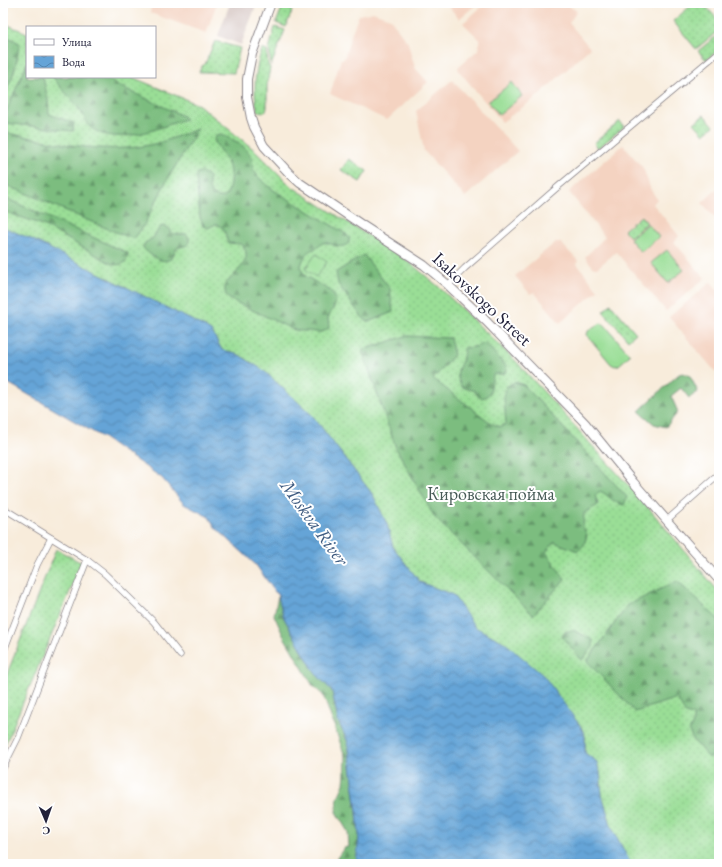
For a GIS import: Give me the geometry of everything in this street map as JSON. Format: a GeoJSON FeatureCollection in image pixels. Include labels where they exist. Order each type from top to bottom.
{"type":"FeatureCollection","features":[{"type":"Feature","properties":{"kind":"street","name":"Isakovskogo Street"},"geometry":{"type":"LineString","coordinates":[[271,3],[252,54],[247,79],[251,118],[264,146],[300,183],[424,265],[484,319],[585,423],[719,580]]}},
{"type":"Feature","properties":{"kind":"street"},"geometry":{"type":"LineString","coordinates":[[448,285],[464,268],[560,185],[719,52]]}},
{"type":"Feature","properties":{"kind":"street"},"geometry":{"type":"LineString","coordinates":[[667,520],[719,474]]}},
{"type":"Feature","properties":{"kind":"street"},"geometry":{"type":"LineString","coordinates":[[3,508],[87,560],[105,574],[154,622],[180,655]]}},
{"type":"Feature","properties":{"kind":"street"},"geometry":{"type":"LineString","coordinates":[[3,653],[37,565],[50,538]]}},
{"type":"Feature","properties":{"kind":"street"},"geometry":{"type":"LineString","coordinates":[[3,768],[18,738],[87,560]]}},
{"type":"Feature","properties":{"kind":"shaded area"},"geometry":{"type":"Polygon","coordinates":[[[141,3],[217,3],[206,33],[150,13],[151,8],[141,3]]]}},
{"type":"Feature","properties":{"kind":"shaded area"},"geometry":{"type":"Polygon","coordinates":[[[230,3],[257,3],[241,45],[218,36],[230,3]]]}},
{"type":"Feature","properties":{"kind":"shaded area"},"geometry":{"type":"Polygon","coordinates":[[[446,3],[478,3],[459,19],[446,3]]]}},
{"type":"Feature","properties":{"kind":"shaded area"},"geometry":{"type":"Polygon","coordinates":[[[486,3],[564,3],[577,11],[569,23],[590,48],[538,96],[502,122],[459,71],[458,67],[479,49],[479,39],[463,23],[486,3]]]}},
{"type":"Feature","properties":{"kind":"shaded area"},"geometry":{"type":"Polygon","coordinates":[[[373,12],[390,18],[408,43],[415,68],[428,82],[387,120],[330,94],[341,59],[344,59],[359,15],[373,12]]]}},
{"type":"Feature","properties":{"kind":"shaded area"},"geometry":{"type":"Polygon","coordinates":[[[452,80],[518,151],[465,197],[424,151],[416,111],[452,80]]]}},
{"type":"Feature","properties":{"kind":"shaded area"},"geometry":{"type":"Polygon","coordinates":[[[623,145],[643,168],[651,190],[657,199],[653,204],[679,236],[674,242],[705,278],[666,311],[616,252],[597,268],[594,268],[585,257],[605,237],[569,192],[623,145]]]}},
{"type":"Feature","properties":{"kind":"shaded area"},"geometry":{"type":"Polygon","coordinates":[[[719,187],[719,222],[702,203],[719,187]]]}},
{"type":"Feature","properties":{"kind":"shaded area"},"geometry":{"type":"Polygon","coordinates":[[[556,242],[560,242],[578,261],[577,264],[598,290],[560,323],[534,292],[530,294],[515,276],[556,242]]]}},
{"type":"Feature","properties":{"kind":"shaded area"},"geometry":{"type":"Polygon","coordinates":[[[711,282],[719,291],[719,376],[669,317],[711,282]]]}},
{"type":"Feature","properties":{"kind":"green space"},"geometry":{"type":"Polygon","coordinates":[[[284,3],[295,3],[286,27],[276,23],[284,3]]]}},
{"type":"Feature","properties":{"kind":"green space"},"geometry":{"type":"Polygon","coordinates":[[[694,3],[703,3],[719,21],[719,30],[696,49],[673,21],[694,3]]]}},
{"type":"Feature","properties":{"kind":"green space","name":"Кировская пойма"},"geometry":{"type":"Polygon","coordinates":[[[3,23],[26,33],[26,78],[134,78],[199,105],[257,152],[291,186],[408,261],[440,288],[515,360],[647,506],[719,592],[719,864],[631,864],[612,828],[602,795],[600,772],[596,761],[585,753],[585,736],[581,727],[504,642],[475,628],[453,595],[420,582],[393,547],[387,524],[373,495],[312,415],[263,370],[236,353],[222,350],[212,332],[205,327],[31,239],[3,227],[3,23]]]}},
{"type":"Feature","properties":{"kind":"green space"},"geometry":{"type":"Polygon","coordinates":[[[275,27],[285,30],[271,66],[269,49],[275,27]]]}},
{"type":"Feature","properties":{"kind":"green space"},"geometry":{"type":"Polygon","coordinates":[[[3,34],[19,43],[10,84],[3,96],[3,34]]]}},
{"type":"Feature","properties":{"kind":"green space"},"geometry":{"type":"Polygon","coordinates":[[[719,34],[719,50],[706,60],[698,51],[719,34]]]}},
{"type":"Feature","properties":{"kind":"green space"},"geometry":{"type":"Polygon","coordinates":[[[215,41],[240,48],[234,73],[199,72],[205,64],[215,41]]]}},
{"type":"Feature","properties":{"kind":"green space"},"geometry":{"type":"Polygon","coordinates":[[[262,49],[267,51],[268,64],[270,68],[267,85],[267,108],[265,112],[262,113],[257,110],[255,87],[256,72],[262,49]]]}},
{"type":"Feature","properties":{"kind":"green space"},"geometry":{"type":"Polygon","coordinates":[[[26,65],[26,78],[43,78],[48,100],[49,114],[74,123],[73,131],[5,123],[3,119],[26,65]]]}},
{"type":"Feature","properties":{"kind":"green space"},"geometry":{"type":"Polygon","coordinates":[[[54,78],[108,78],[113,83],[183,116],[185,119],[135,135],[121,136],[97,132],[87,124],[79,108],[54,78]]]}},
{"type":"Feature","properties":{"kind":"green space"},"geometry":{"type":"Polygon","coordinates":[[[512,82],[522,96],[499,115],[488,102],[512,82]]]}},
{"type":"Feature","properties":{"kind":"green space"},"geometry":{"type":"Polygon","coordinates":[[[704,115],[714,126],[704,134],[694,123],[704,115]]]}},
{"type":"Feature","properties":{"kind":"green space"},"geometry":{"type":"Polygon","coordinates":[[[620,121],[624,127],[598,148],[594,143],[620,121]]]}},
{"type":"Feature","properties":{"kind":"green space"},"geometry":{"type":"Polygon","coordinates":[[[198,129],[167,180],[144,225],[134,239],[3,184],[3,132],[76,146],[94,148],[131,148],[155,144],[198,129]]]}},
{"type":"Feature","properties":{"kind":"green space"},"geometry":{"type":"Polygon","coordinates":[[[221,134],[239,143],[247,150],[252,159],[253,169],[259,178],[275,191],[346,234],[349,238],[349,243],[341,247],[329,243],[322,243],[307,253],[300,267],[305,276],[331,291],[334,295],[336,300],[335,305],[328,318],[329,328],[326,330],[318,332],[294,330],[231,300],[226,295],[225,284],[245,261],[246,252],[242,244],[228,243],[222,227],[216,224],[208,228],[203,226],[200,217],[196,177],[197,173],[201,172],[206,174],[209,178],[211,193],[217,197],[225,197],[230,183],[230,172],[227,162],[217,147],[214,139],[216,135],[221,134]]]}},
{"type":"Feature","properties":{"kind":"green space"},"geometry":{"type":"Polygon","coordinates":[[[349,159],[367,171],[360,182],[341,170],[349,159]]]}},
{"type":"Feature","properties":{"kind":"green space"},"geometry":{"type":"Polygon","coordinates":[[[3,197],[128,253],[127,260],[118,265],[112,264],[43,225],[3,211],[3,197]]]}},
{"type":"Feature","properties":{"kind":"green space"},"geometry":{"type":"Polygon","coordinates":[[[641,216],[647,223],[630,237],[624,230],[641,216]]]}},
{"type":"Feature","properties":{"kind":"green space"},"geometry":{"type":"Polygon","coordinates":[[[648,224],[659,237],[641,252],[630,239],[648,224]]]}},
{"type":"Feature","properties":{"kind":"green space"},"geometry":{"type":"Polygon","coordinates":[[[165,226],[170,229],[172,233],[187,234],[189,244],[177,248],[171,259],[165,261],[155,257],[143,247],[145,243],[153,238],[160,227],[165,226]]]}},
{"type":"Feature","properties":{"kind":"green space"},"geometry":{"type":"Polygon","coordinates":[[[667,250],[684,270],[668,283],[651,263],[667,250]]]}},
{"type":"Feature","properties":{"kind":"green space"},"geometry":{"type":"Polygon","coordinates":[[[316,254],[327,262],[316,277],[305,269],[316,254]]]}},
{"type":"Feature","properties":{"kind":"green space"},"geometry":{"type":"Polygon","coordinates":[[[364,255],[390,289],[393,312],[368,322],[361,316],[338,284],[336,272],[364,255]]]}},
{"type":"Feature","properties":{"kind":"green space"},"geometry":{"type":"Polygon","coordinates":[[[611,304],[636,333],[628,340],[603,311],[611,304]]]}},
{"type":"Feature","properties":{"kind":"green space"},"geometry":{"type":"Polygon","coordinates":[[[601,323],[605,325],[630,355],[619,365],[615,366],[611,364],[587,335],[588,331],[601,323]]]}},
{"type":"Feature","properties":{"kind":"green space"},"geometry":{"type":"Polygon","coordinates":[[[406,336],[450,338],[454,355],[433,379],[491,423],[499,427],[506,424],[504,397],[506,387],[514,382],[524,385],[627,497],[624,505],[617,503],[600,491],[595,495],[598,505],[584,513],[583,527],[587,535],[584,545],[578,551],[554,542],[546,552],[565,579],[533,615],[435,518],[396,448],[362,350],[406,336]]]}},
{"type":"Feature","properties":{"kind":"green space"},"geometry":{"type":"Polygon","coordinates":[[[485,343],[506,366],[507,370],[504,374],[494,374],[490,392],[485,397],[481,398],[475,391],[462,387],[458,380],[458,374],[463,359],[464,348],[475,347],[485,343]]]}},
{"type":"Feature","properties":{"kind":"green space"},"geometry":{"type":"Polygon","coordinates":[[[683,373],[690,376],[698,392],[689,398],[681,388],[671,396],[678,412],[666,427],[654,424],[639,411],[679,374],[683,373]]]}},
{"type":"Feature","properties":{"kind":"green space"},"geometry":{"type":"Polygon","coordinates":[[[56,549],[82,563],[3,750],[3,684],[56,549]]]}},
{"type":"Feature","properties":{"kind":"green space"},"geometry":{"type":"Polygon","coordinates":[[[677,581],[719,620],[719,754],[717,756],[708,757],[694,741],[689,732],[693,723],[693,715],[685,713],[677,698],[635,712],[587,661],[628,605],[677,581]]]}},
{"type":"Feature","properties":{"kind":"green space"},"geometry":{"type":"Polygon","coordinates":[[[278,596],[284,618],[315,673],[332,690],[338,721],[348,742],[359,836],[356,864],[338,864],[337,858],[344,848],[349,847],[348,832],[336,812],[338,797],[344,784],[346,759],[323,695],[313,686],[283,635],[274,615],[278,596]]]}},
{"type":"Feature","properties":{"kind":"green space"},"geometry":{"type":"Polygon","coordinates":[[[573,630],[593,640],[593,647],[582,660],[562,637],[565,632],[573,630]]]}},
{"type":"Feature","properties":{"kind":"water","name":"Moskva River"},"geometry":{"type":"Polygon","coordinates":[[[3,227],[31,239],[205,327],[212,332],[222,350],[236,353],[263,370],[312,415],[373,495],[387,524],[393,547],[420,582],[453,595],[475,627],[504,642],[544,676],[581,727],[585,736],[585,753],[596,761],[600,772],[602,795],[612,828],[631,864],[356,864],[359,836],[348,742],[338,721],[332,691],[315,673],[284,618],[278,596],[256,565],[215,527],[209,517],[184,504],[162,478],[102,437],[3,380],[3,227]]]}}]}
